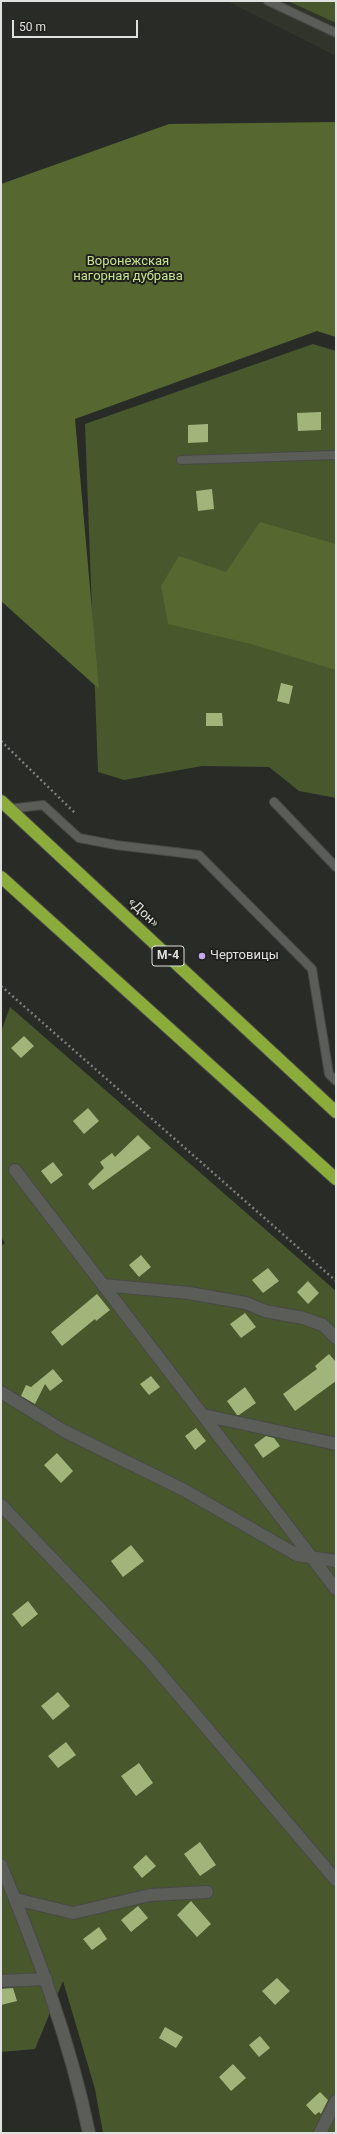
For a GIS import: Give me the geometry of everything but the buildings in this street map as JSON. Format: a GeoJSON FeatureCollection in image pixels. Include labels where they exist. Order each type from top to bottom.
{"type":"FeatureCollection","features":[{"type":"Feature","properties":{"kind":"highway","name":"«Дон»"},"geometry":{"type":"LineString","coordinates":[[5,805],[336,1112]]}},
{"type":"Feature","properties":{"kind":"highway"},"geometry":{"type":"LineString","coordinates":[[1,877],[336,1179]]}},
{"type":"Feature","properties":{"kind":"street"},"geometry":{"type":"LineString","coordinates":[[15,1170],[336,1589]]}},
{"type":"Feature","properties":{"kind":"street"},"geometry":{"type":"LineString","coordinates":[[103,1285],[189,1293],[246,1304],[265,1312],[303,1318],[323,1325],[336,1338]]}},
{"type":"Feature","properties":{"kind":"street"},"geometry":{"type":"LineString","coordinates":[[1,1392],[64,1431],[184,1490],[297,1555],[336,1561]]}},
{"type":"Feature","properties":{"kind":"street"},"geometry":{"type":"LineString","coordinates":[[203,1414],[336,1444]]}},
{"type":"Feature","properties":{"kind":"street"},"geometry":{"type":"LineString","coordinates":[[1,1505],[148,1659],[336,1880]]}},
{"type":"Feature","properties":{"kind":"street"},"geometry":{"type":"LineString","coordinates":[[1,1865],[46,1978],[82,2096],[89,2133]]}},
{"type":"Feature","properties":{"kind":"street"},"geometry":{"type":"LineString","coordinates":[[15,1899],[73,1913],[150,1895],[207,1892]]}},
{"type":"Feature","properties":{"kind":"street"},"geometry":{"type":"LineString","coordinates":[[1,1981],[46,1978]]}},
{"type":"Feature","properties":{"kind":"street"},"geometry":{"type":"LineString","coordinates":[[320,2133],[336,2101]]}},
{"type":"Feature","properties":{"kind":"lane"},"geometry":{"type":"LineString","coordinates":[[268,1],[336,33]]}},
{"type":"Feature","properties":{"kind":"lane"},"geometry":{"type":"LineString","coordinates":[[181,460],[336,455]]}},
{"type":"Feature","properties":{"kind":"lane"},"geometry":{"type":"LineString","coordinates":[[274,802],[336,867]]}},
{"type":"Feature","properties":{"kind":"lane"},"geometry":{"type":"LineString","coordinates":[[5,805],[43,805],[79,838],[116,845],[199,855],[312,969],[328,1074],[336,1081]]}},
{"type":"Feature","properties":{"kind":"path"},"geometry":{"type":"LineString","coordinates":[[1,741],[75,814]]}},
{"type":"Feature","properties":{"kind":"path"},"geometry":{"type":"LineString","coordinates":[[1,986],[336,1281]]}},
{"type":"Feature","properties":{"kind":"shaded area"},"geometry":{"type":"Polygon","coordinates":[[[227,1],[336,1],[336,56],[227,1]]]}},
{"type":"Feature","properties":{"kind":"green space"},"geometry":{"type":"Polygon","coordinates":[[[288,1],[336,1],[336,23],[288,1]]]}},
{"type":"Feature","properties":{"kind":"green space","name":"Воронежская нагорная дубрава"},"geometry":{"type":"Polygon","coordinates":[[[336,122],[336,337],[317,331],[75,419],[99,689],[1,601],[1,184],[169,124],[336,122]]]}},
{"type":"Feature","properties":{"kind":"green space"},"geometry":{"type":"Polygon","coordinates":[[[313,344],[336,351],[336,798],[299,791],[269,767],[202,766],[124,780],[98,772],[85,424],[313,344]]]}},
{"type":"Feature","properties":{"kind":"green space"},"geometry":{"type":"Polygon","coordinates":[[[260,522],[336,544],[336,670],[251,644],[168,624],[161,586],[179,556],[226,572],[260,522]]]}},
{"type":"Feature","properties":{"kind":"green space"},"geometry":{"type":"Polygon","coordinates":[[[10,1007],[336,1291],[336,2133],[103,2133],[95,2089],[63,1981],[35,2049],[1,2052],[1,1246],[5,1243],[1,1237],[1,1032],[10,1007]]]}},
{"type":"Feature","properties":{"kind":"place","name":"Чертовицы"},"geometry":{"type":"Point","coordinates":[202,956]}}]}
